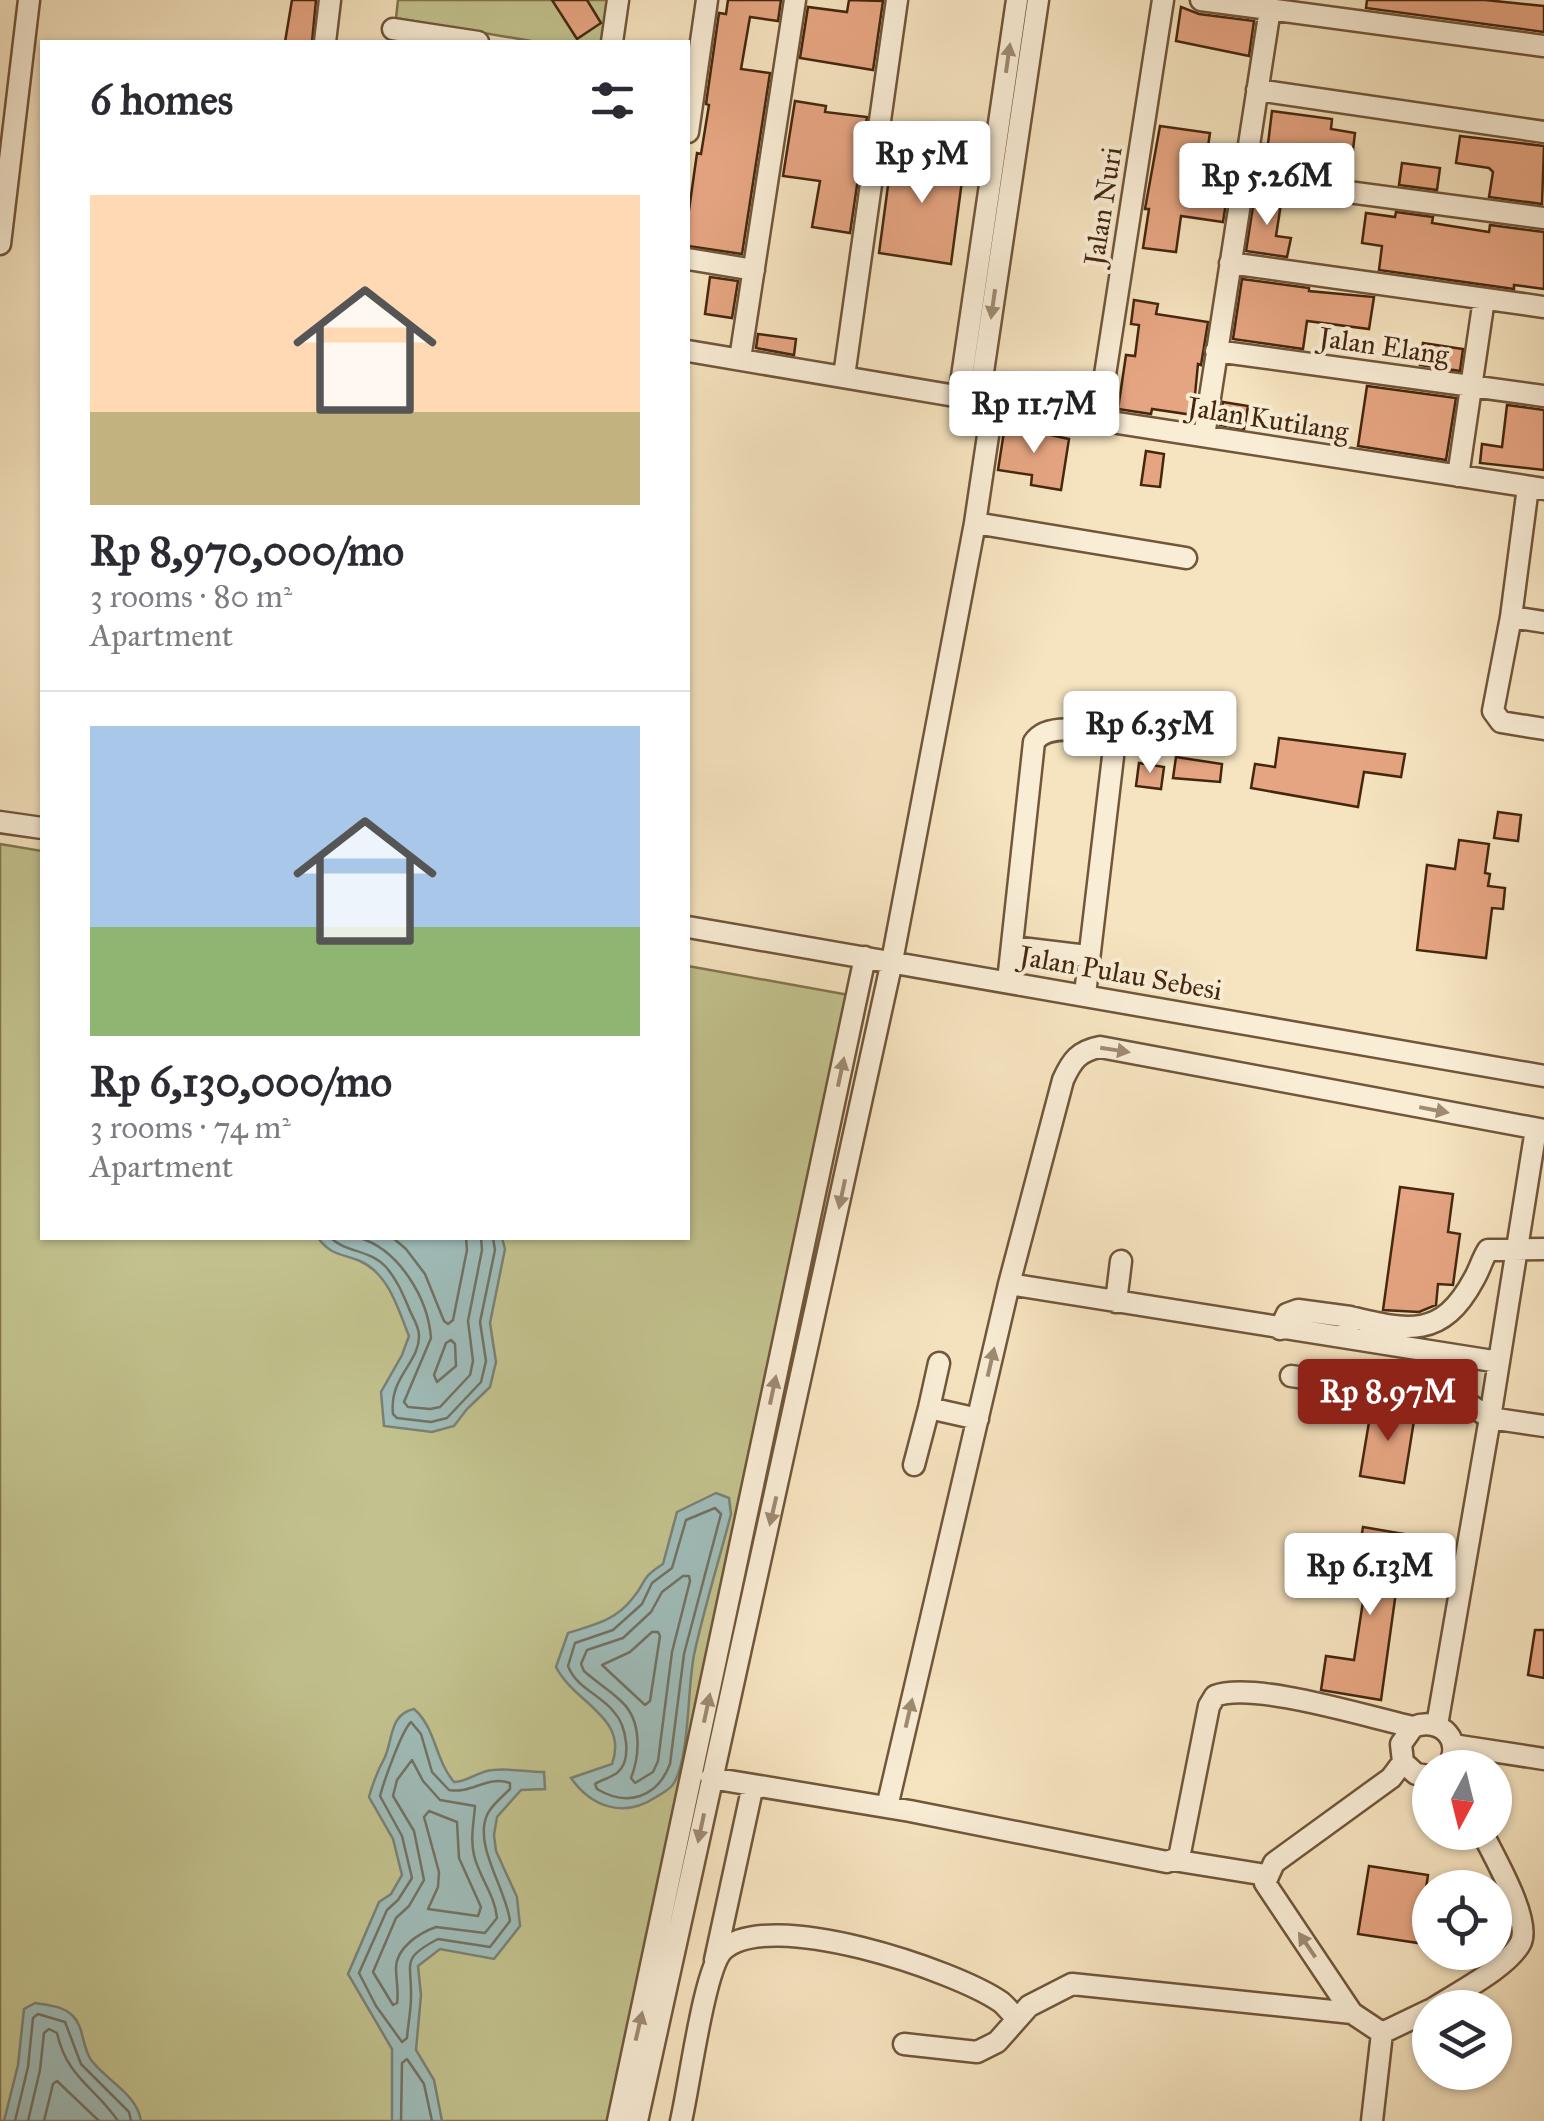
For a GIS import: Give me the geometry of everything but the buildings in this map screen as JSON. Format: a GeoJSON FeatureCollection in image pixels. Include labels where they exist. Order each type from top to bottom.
{"type":"FeatureCollection","features":[{"type":"Feature","properties":{"kind":"street"},"geometry":{"type":"LineString","coordinates":[[0,244],[6,154],[29,0]]}},
{"type":"Feature","properties":{"kind":"street"},"geometry":{"type":"LineString","coordinates":[[324,40],[330,0]]}},
{"type":"Feature","properties":{"kind":"street"},"geometry":{"type":"LineString","coordinates":[[612,40],[618,0]]}},
{"type":"Feature","properties":{"kind":"street"},"geometry":{"type":"LineString","coordinates":[[690,118],[707,0]]}},
{"type":"Feature","properties":{"kind":"street"},"geometry":{"type":"LineString","coordinates":[[740,359],[794,0]]}},
{"type":"Feature","properties":{"kind":"street"},"geometry":{"type":"LineString","coordinates":[[844,376],[897,0]]}},
{"type":"Feature","properties":{"kind":"street"},"geometry":{"type":"LineString","coordinates":[[637,2121],[892,962],[976,523],[977,399],[1017,0]]}},
{"type":"Feature","properties":{"kind":"street"},"geometry":{"type":"LineString","coordinates":[[989,262],[1038,0]]}},
{"type":"Feature","properties":{"kind":"street","name":"Jalan Nuri"},"geometry":{"type":"LineString","coordinates":[[1098,420],[1163,0]]}},
{"type":"Feature","properties":{"kind":"street"},"geometry":{"type":"LineString","coordinates":[[1200,0],[1544,46]]}},
{"type":"Feature","properties":{"kind":"street"},"geometry":{"type":"LineString","coordinates":[[1204,436],[1270,10]]}},
{"type":"Feature","properties":{"kind":"street"},"geometry":{"type":"LineString","coordinates":[[393,29],[465,40]]}},
{"type":"Feature","properties":{"kind":"street"},"geometry":{"type":"LineString","coordinates":[[1257,90],[1544,132]]}},
{"type":"Feature","properties":{"kind":"street"},"geometry":{"type":"LineString","coordinates":[[1243,178],[1544,218]]}},
{"type":"Feature","properties":{"kind":"street"},"geometry":{"type":"LineString","coordinates":[[690,259],[754,270]]}},
{"type":"Feature","properties":{"kind":"street"},"geometry":{"type":"LineString","coordinates":[[1230,263],[1544,307]]}},
{"type":"Feature","properties":{"kind":"street"},"geometry":{"type":"LineString","coordinates":[[1458,476],[1484,299]]}},
{"type":"Feature","properties":{"kind":"street","name":"Jalan Kutilang"},"geometry":{"type":"LineString","coordinates":[[690,350],[1098,420],[1536,488]]}},
{"type":"Feature","properties":{"kind":"street","name":"Jalan Elang"},"geometry":{"type":"LineString","coordinates":[[1216,351],[1544,396]]}},
{"type":"Feature","properties":{"kind":"street"},"geometry":{"type":"LineString","coordinates":[[1536,488],[1494,716],[1501,722],[1544,728]]}},
{"type":"Feature","properties":{"kind":"street"},"geometry":{"type":"LineString","coordinates":[[976,523],[1186,558]]}},
{"type":"Feature","properties":{"kind":"street"},"geometry":{"type":"LineString","coordinates":[[1511,617],[1544,622]]}},
{"type":"Feature","properties":{"kind":"street"},"geometry":{"type":"LineString","coordinates":[[1008,981],[1034,742],[1037,735],[1047,731],[1091,733],[1105,736],[1114,748],[1086,994]]}},
{"type":"Feature","properties":{"kind":"street"},"geometry":{"type":"LineString","coordinates":[[0,822],[40,828]]}},
{"type":"Feature","properties":{"kind":"street","name":"Jalan Pulau Sebesi"},"geometry":{"type":"LineString","coordinates":[[690,927],[1544,1076]]}},
{"type":"Feature","properties":{"kind":"street"},"geometry":{"type":"LineString","coordinates":[[1014,947],[1088,956]]}},
{"type":"Feature","properties":{"kind":"street"},"geometry":{"type":"LineString","coordinates":[[618,2121],[866,956]]}},
{"type":"Feature","properties":{"kind":"street"},"geometry":{"type":"LineString","coordinates":[[887,1808],[1008,1284],[1063,1080],[1072,1061],[1085,1050],[1100,1047],[1540,1129],[1536,1179],[1516,1248],[1437,1725]]}},
{"type":"Feature","properties":{"kind":"street"},"geometry":{"type":"LineString","coordinates":[[1280,1329],[1287,1314],[1298,1310],[1404,1329],[1434,1324],[1462,1298],[1488,1250],[1544,1249]]}},
{"type":"Feature","properties":{"kind":"street"},"geometry":{"type":"LineString","coordinates":[[1116,1302],[1121,1261]]}},
{"type":"Feature","properties":{"kind":"street"},"geometry":{"type":"LineString","coordinates":[[1008,1284],[1499,1362]]}},
{"type":"Feature","properties":{"kind":"street"},"geometry":{"type":"LineString","coordinates":[[1346,1339],[1350,1317]]}},
{"type":"Feature","properties":{"kind":"street"},"geometry":{"type":"LineString","coordinates":[[914,1465],[938,1363]]}},
{"type":"Feature","properties":{"kind":"street"},"geometry":{"type":"LineString","coordinates":[[1291,1376],[1464,1402],[1490,1418],[1544,1426]]}},
{"type":"Feature","properties":{"kind":"street"},"geometry":{"type":"LineString","coordinates":[[928,1408],[978,1419]]}},
{"type":"Feature","properties":{"kind":"street"},"geometry":{"type":"LineString","coordinates":[[1174,1860],[1180,1853],[1214,1696],[1254,1692],[1413,1727],[1437,1725],[1445,1730],[1454,1750]]}},
{"type":"Feature","properties":{"kind":"street"},"geometry":{"type":"LineString","coordinates":[[1412,1770],[1403,1762],[1401,1744],[1413,1727]]}},
{"type":"Feature","properties":{"kind":"street"},"geometry":{"type":"LineString","coordinates":[[1454,1745],[1544,1758]]}},
{"type":"Feature","properties":{"kind":"street"},"geometry":{"type":"LineString","coordinates":[[1382,2032],[1352,2013],[1265,1884],[1274,1863],[1391,1778],[1403,1762]]}},
{"type":"Feature","properties":{"kind":"street"},"geometry":{"type":"LineString","coordinates":[[711,1778],[1160,1860],[1266,1875]]}},
{"type":"Feature","properties":{"kind":"street"},"geometry":{"type":"LineString","coordinates":[[681,2121],[753,1785]]}},
{"type":"Feature","properties":{"kind":"street"},"geometry":{"type":"LineString","coordinates":[[1461,1990],[1499,1965],[1534,1930],[1516,1905],[1490,1850]]}},
{"type":"Feature","properties":{"kind":"street"},"geometry":{"type":"LineString","coordinates":[[714,1962],[736,1941],[752,1938],[835,1941],[918,1964],[1002,2003],[1016,2019]]}},
{"type":"Feature","properties":{"kind":"street"},"geometry":{"type":"LineString","coordinates":[[904,2044],[976,2052],[997,2042],[1029,2006],[1072,1984],[1352,2013]]}},
{"type":"Feature","properties":{"kind":"street"},"geometry":{"type":"LineString","coordinates":[[1382,2032],[1412,2018]]}},
{"type":"Feature","properties":{"kind":"street"},"geometry":{"type":"LineString","coordinates":[[1372,2121],[1382,2032]]}},
{"type":"Feature","properties":{"kind":"green space"},"geometry":{"type":"Polygon","coordinates":[[[398,0],[609,0],[605,40],[525,40],[396,18],[398,0]]]}},
{"type":"Feature","properties":{"kind":"green space"},"geometry":{"type":"Polygon","coordinates":[[[0,844],[40,851],[40,1240],[690,1240],[690,966],[849,995],[616,2121],[0,2121],[0,844]]]}},
{"type":"Feature","properties":{"kind":"water"},"geometry":{"type":"Polygon","coordinates":[[[320,1240],[503,1240],[505,1249],[490,1323],[496,1362],[490,1387],[454,1426],[432,1432],[384,1426],[381,1392],[409,1336],[391,1293],[378,1274],[320,1240]]]}},
{"type":"Feature","properties":{"kind":"water"},"geometry":{"type":"Polygon","coordinates":[[[716,1493],[729,1498],[731,1514],[694,1655],[679,1771],[670,1788],[644,1803],[610,1807],[589,1797],[571,1778],[612,1764],[613,1734],[607,1722],[556,1667],[568,1633],[618,1612],[646,1577],[663,1564],[677,1512],[716,1493]]]}},
{"type":"Feature","properties":{"kind":"water"},"geometry":{"type":"Polygon","coordinates":[[[414,1709],[427,1725],[454,1782],[493,1770],[544,1772],[545,1789],[521,1790],[497,1817],[494,1835],[496,1851],[517,1897],[520,1926],[494,1959],[440,1949],[418,1966],[421,1995],[416,2050],[434,2080],[442,2121],[392,2121],[392,2049],[348,1974],[379,1902],[391,1894],[402,1875],[393,1839],[369,1797],[396,1721],[414,1709]]]}},
{"type":"Feature","properties":{"kind":"water"},"geometry":{"type":"Polygon","coordinates":[[[35,2003],[60,2008],[73,2016],[91,2060],[128,2095],[141,2121],[4,2121],[18,2065],[24,2009],[35,2003]]]}}]}
